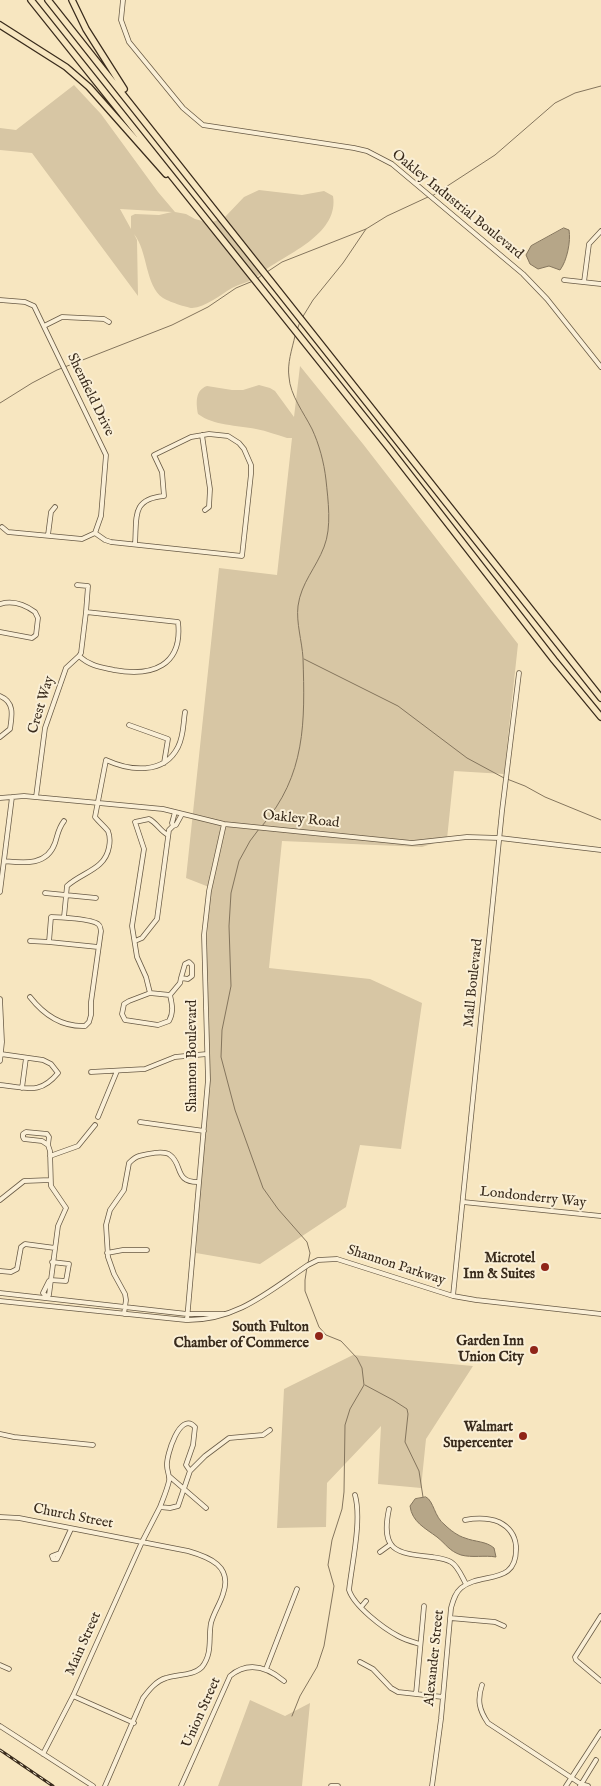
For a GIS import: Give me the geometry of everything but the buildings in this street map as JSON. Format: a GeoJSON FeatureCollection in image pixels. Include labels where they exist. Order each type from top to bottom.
{"type":"FeatureCollection","features":[{"type":"Feature","properties":{"kind":"highway"},"geometry":{"type":"LineString","coordinates":[[31,0],[601,717]]}},
{"type":"Feature","properties":{"kind":"highway"},"geometry":{"type":"LineString","coordinates":[[48,0],[601,698]]}},
{"type":"Feature","properties":{"kind":"highway"},"geometry":{"type":"LineString","coordinates":[[72,0],[86,28],[138,112]]}},
{"type":"Feature","properties":{"kind":"highway"},"geometry":{"type":"LineString","coordinates":[[0,25],[66,67],[89,87],[202,215]]}},
{"type":"Feature","properties":{"kind":"street","name":"Oakley Industrial Boulevard"},"geometry":{"type":"LineString","coordinates":[[123,0],[121,20],[129,42],[183,108],[203,125],[366,151],[392,164],[523,274],[547,299],[601,367]]}},
{"type":"Feature","properties":{"kind":"street"},"geometry":{"type":"LineString","coordinates":[[584,282],[589,244],[601,231]]}},
{"type":"Feature","properties":{"kind":"street"},"geometry":{"type":"LineString","coordinates":[[564,280],[601,284]]}},
{"type":"Feature","properties":{"kind":"street","name":"Shenfield Drive"},"geometry":{"type":"LineString","coordinates":[[0,300],[26,302],[34,306],[106,455],[101,516],[95,533]]}},
{"type":"Feature","properties":{"kind":"street"},"geometry":{"type":"LineString","coordinates":[[44,326],[67,316],[104,319],[109,322]]}},
{"type":"Feature","properties":{"kind":"street"},"geometry":{"type":"LineString","coordinates":[[2,527],[8,532],[82,539],[95,533],[111,542],[242,556],[251,474],[249,457],[239,443],[228,436],[218,434],[202,435],[191,437],[154,455],[162,472],[164,496],[147,499],[138,509],[135,544]]}},
{"type":"Feature","properties":{"kind":"street"},"geometry":{"type":"LineString","coordinates":[[202,435],[210,489],[209,506],[205,510]]}},
{"type":"Feature","properties":{"kind":"street"},"geometry":{"type":"LineString","coordinates":[[48,536],[51,512],[54,507]]}},
{"type":"Feature","properties":{"kind":"street"},"geometry":{"type":"LineString","coordinates":[[77,585],[88,586],[81,653],[79,656],[87,663],[97,667],[124,672],[152,671],[166,662],[175,649],[178,638],[178,622],[86,612]]}},
{"type":"Feature","properties":{"kind":"street"},"geometry":{"type":"LineString","coordinates":[[0,604],[8,602],[22,604],[35,612],[38,618],[36,635],[32,638],[0,632]]}},
{"type":"Feature","properties":{"kind":"street","name":"Crest Way"},"geometry":{"type":"LineString","coordinates":[[36,797],[45,728],[66,668],[79,656]]}},
{"type":"Feature","properties":{"kind":"street","name":"Mall Boulevard"},"geometry":{"type":"LineString","coordinates":[[454,1296],[500,838],[519,673]]}},
{"type":"Feature","properties":{"kind":"street"},"geometry":{"type":"LineString","coordinates":[[0,696],[9,703],[13,712],[10,729],[0,737]]}},
{"type":"Feature","properties":{"kind":"street"},"geometry":{"type":"LineString","coordinates":[[64,917],[68,886],[95,869],[108,852],[109,835],[95,816],[106,760],[121,766],[138,769],[154,767],[164,763],[178,747],[184,725],[185,712]]}},
{"type":"Feature","properties":{"kind":"street"},"geometry":{"type":"LineString","coordinates":[[129,725],[168,740],[164,763]]}},
{"type":"Feature","properties":{"kind":"street"},"geometry":{"type":"LineString","coordinates":[[0,892],[12,797]]}},
{"type":"Feature","properties":{"kind":"street","name":"Oakley Road"},"geometry":{"type":"LineString","coordinates":[[0,798],[36,797],[163,809],[224,824],[412,843],[467,837],[500,838],[601,850]]}},
{"type":"Feature","properties":{"kind":"street"},"geometry":{"type":"LineString","coordinates":[[135,941],[142,938],[157,919],[169,832],[175,812]]}},
{"type":"Feature","properties":{"kind":"street"},"geometry":{"type":"LineString","coordinates":[[172,826],[176,825],[182,814]]}},
{"type":"Feature","properties":{"kind":"street"},"geometry":{"type":"LineString","coordinates":[[150,994],[146,977],[137,957],[132,926],[144,850],[136,822],[149,819],[161,832],[169,832]]}},
{"type":"Feature","properties":{"kind":"street"},"geometry":{"type":"LineString","coordinates":[[4,861],[26,864],[42,859],[51,851],[57,829],[64,821]]}},
{"type":"Feature","properties":{"kind":"street","name":"Shannon Boulevard"},"geometry":{"type":"LineString","coordinates":[[187,1320],[208,1080],[204,935],[209,891],[224,824]]}},
{"type":"Feature","properties":{"kind":"street"},"geometry":{"type":"LineString","coordinates":[[46,892],[96,898]]}},
{"type":"Feature","properties":{"kind":"street"},"geometry":{"type":"LineString","coordinates":[[30,997],[51,1018],[74,1027],[85,1026],[89,1022],[101,931],[100,926],[96,922],[51,917],[49,942]]}},
{"type":"Feature","properties":{"kind":"street"},"geometry":{"type":"LineString","coordinates":[[30,941],[98,947]]}},
{"type":"Feature","properties":{"kind":"street"},"geometry":{"type":"LineString","coordinates":[[170,995],[180,983],[183,967],[190,962],[192,965],[192,976],[188,979],[181,978]]}},
{"type":"Feature","properties":{"kind":"street"},"geometry":{"type":"LineString","coordinates":[[150,994],[170,995],[173,1008],[169,1022],[158,1025],[125,1020],[122,1014],[124,1004],[129,1001],[150,994]]}},
{"type":"Feature","properties":{"kind":"street"},"geometry":{"type":"LineString","coordinates":[[0,999],[2,1042],[0,1061]]}},
{"type":"Feature","properties":{"kind":"street"},"geometry":{"type":"LineString","coordinates":[[0,1086],[29,1089],[40,1087],[50,1083],[58,1072],[47,1061],[1,1054]]}},
{"type":"Feature","properties":{"kind":"street"},"geometry":{"type":"LineString","coordinates":[[90,1072],[145,1069],[175,1057],[207,1054]]}},
{"type":"Feature","properties":{"kind":"street"},"geometry":{"type":"LineString","coordinates":[[22,1088],[26,1058]]}},
{"type":"Feature","properties":{"kind":"street"},"geometry":{"type":"LineString","coordinates":[[98,1116],[117,1071]]}},
{"type":"Feature","properties":{"kind":"street"},"geometry":{"type":"LineString","coordinates":[[140,1122],[204,1132]]}},
{"type":"Feature","properties":{"kind":"street"},"geometry":{"type":"LineString","coordinates":[[50,1156],[78,1146],[95,1125]]}},
{"type":"Feature","properties":{"kind":"street"},"geometry":{"type":"LineString","coordinates":[[48,1145],[42,1141],[24,1139],[22,1137],[23,1134],[26,1132],[47,1134],[49,1137],[50,1180],[53,1191],[66,1208],[58,1226],[54,1248],[52,1262],[50,1280],[66,1281],[69,1264],[52,1262]]}},
{"type":"Feature","properties":{"kind":"street"},"geometry":{"type":"LineString","coordinates":[[124,1314],[125,1294],[114,1274],[107,1253],[106,1243],[107,1217],[124,1190],[128,1168],[134,1158],[139,1155],[167,1153],[173,1157],[186,1180],[199,1182]]}},
{"type":"Feature","properties":{"kind":"street"},"geometry":{"type":"LineString","coordinates":[[0,1200],[24,1181],[50,1180]]}},
{"type":"Feature","properties":{"kind":"street","name":"Londonderry Way"},"geometry":{"type":"LineString","coordinates":[[463,1202],[601,1216]]}},
{"type":"Feature","properties":{"kind":"street"},"geometry":{"type":"LineString","coordinates":[[0,1271],[11,1272],[17,1269],[21,1247],[25,1244],[54,1248]]}},
{"type":"Feature","properties":{"kind":"street"},"geometry":{"type":"LineString","coordinates":[[107,1253],[123,1250],[147,1250]]}},
{"type":"Feature","properties":{"kind":"street","name":"Shannon Parkway"},"geometry":{"type":"LineString","coordinates":[[0,1301],[187,1320],[207,1320],[229,1314],[252,1303],[308,1265],[328,1258],[347,1260],[454,1296],[506,1304],[601,1314]]}},
{"type":"Feature","properties":{"kind":"street","name":"Shannon Parkway"},"geometry":{"type":"LineString","coordinates":[[0,1293],[187,1314],[229,1314]]}},
{"type":"Feature","properties":{"kind":"street","name":"Main Street"},"geometry":{"type":"LineString","coordinates":[[43,1754],[73,1696],[142,1542],[160,1507],[169,1480],[166,1464],[178,1431],[184,1423],[192,1424],[195,1427],[193,1445],[186,1465],[190,1471]]}},
{"type":"Feature","properties":{"kind":"street"},"geometry":{"type":"LineString","coordinates":[[160,1507],[170,1508],[178,1506],[190,1471],[204,1456],[229,1438],[263,1435],[270,1430]]}},
{"type":"Feature","properties":{"kind":"street"},"geometry":{"type":"LineString","coordinates":[[0,1434],[93,1445]]}},
{"type":"Feature","properties":{"kind":"street"},"geometry":{"type":"LineString","coordinates":[[169,1476],[206,1508]]}},
{"type":"Feature","properties":{"kind":"street"},"geometry":{"type":"LineString","coordinates":[[355,1495],[357,1517],[349,1590],[351,1598],[397,1635],[420,1644]]}},
{"type":"Feature","properties":{"kind":"street"},"geometry":{"type":"LineString","coordinates":[[389,1509],[386,1528],[391,1544],[398,1552],[452,1562],[466,1584],[499,1577],[507,1572],[512,1565],[516,1553],[514,1536],[503,1524],[475,1518],[465,1520]]}},
{"type":"Feature","properties":{"kind":"street","name":"Church Street"},"geometry":{"type":"LineString","coordinates":[[0,1517],[19,1518],[172,1547],[212,1559],[218,1564],[225,1587],[212,1622],[209,1654],[206,1661],[196,1671],[164,1678],[151,1688],[144,1698],[134,1723]]}},
{"type":"Feature","properties":{"kind":"street"},"geometry":{"type":"LineString","coordinates":[[60,1553],[71,1529]]}},
{"type":"Feature","properties":{"kind":"street"},"geometry":{"type":"LineString","coordinates":[[380,1552],[391,1544]]}},
{"type":"Feature","properties":{"kind":"street","name":"Alexander Street"},"geometry":{"type":"LineString","coordinates":[[432,1786],[450,1618],[454,1598],[458,1591],[466,1584]]}},
{"type":"Feature","properties":{"kind":"street"},"geometry":{"type":"LineString","coordinates":[[284,1682],[266,1669],[297,1590]]}},
{"type":"Feature","properties":{"kind":"street"},"geometry":{"type":"LineString","coordinates":[[361,1607],[366,1601]]}},
{"type":"Feature","properties":{"kind":"street"},"geometry":{"type":"LineString","coordinates":[[416,1694],[424,1606]]}},
{"type":"Feature","properties":{"kind":"street"},"geometry":{"type":"LineString","coordinates":[[601,1616],[575,1657],[576,1660],[601,1681]]}},
{"type":"Feature","properties":{"kind":"street"},"geometry":{"type":"LineString","coordinates":[[450,1618],[495,1622],[504,1626]]}},
{"type":"Feature","properties":{"kind":"street"},"geometry":{"type":"LineString","coordinates":[[360,1662],[373,1669],[391,1688],[398,1692],[443,1697]]}},
{"type":"Feature","properties":{"kind":"street"},"geometry":{"type":"LineString","coordinates":[[0,1665],[9,1669]]}},
{"type":"Feature","properties":{"kind":"street","name":"Union Street"},"geometry":{"type":"LineString","coordinates":[[181,1786],[230,1676],[238,1670],[245,1668],[266,1669]]}},
{"type":"Feature","properties":{"kind":"street"},"geometry":{"type":"LineString","coordinates":[[482,1685],[479,1705],[488,1723],[581,1785],[588,1786]]}},
{"type":"Feature","properties":{"kind":"street"},"geometry":{"type":"LineString","coordinates":[[73,1696],[134,1723],[105,1786]]}},
{"type":"Feature","properties":{"kind":"street"},"geometry":{"type":"LineString","coordinates":[[0,1726],[93,1786]]}},
{"type":"Feature","properties":{"kind":"street"},"geometry":{"type":"LineString","coordinates":[[566,1786],[601,1732]]}},
{"type":"Feature","properties":{"kind":"street"},"geometry":{"type":"LineString","coordinates":[[581,1785],[596,1760]]}},
{"type":"Feature","properties":{"kind":"street"},"geometry":{"type":"LineString","coordinates":[[332,1786],[338,1786]]}},
{"type":"Feature","properties":{"kind":"shaded area"},"geometry":{"type":"Polygon","coordinates":[[[74,85],[101,114],[158,192],[175,212],[210,223],[225,217],[244,197],[259,190],[302,195],[324,191],[333,196],[333,209],[329,220],[321,230],[301,248],[251,280],[232,288],[208,303],[192,308],[169,301],[157,293],[139,241],[134,234],[137,240],[138,296],[32,153],[0,150],[0,128],[16,130],[74,85]],[[120,209],[131,229],[131,216],[135,214],[159,215],[172,212],[120,209]]]}},
{"type":"Feature","properties":{"kind":"shaded area"},"geometry":{"type":"Polygon","coordinates":[[[564,228],[569,230],[568,251],[560,270],[549,266],[538,269],[530,264],[526,255],[531,246],[564,228]]]}},
{"type":"Feature","properties":{"kind":"shaded area"},"geometry":{"type":"Polygon","coordinates":[[[300,366],[518,644],[504,774],[454,771],[447,839],[422,847],[282,841],[269,968],[370,979],[422,1003],[401,1149],[360,1145],[346,1207],[260,1264],[196,1253],[209,1050],[206,965],[209,887],[186,878],[219,568],[277,575],[292,438],[211,421],[198,414],[197,401],[200,391],[207,386],[243,390],[259,385],[275,391],[294,417],[300,366]]]}},
{"type":"Feature","properties":{"kind":"shaded area"},"geometry":{"type":"Polygon","coordinates":[[[353,1355],[473,1366],[426,1439],[421,1488],[378,1484],[381,1426],[327,1483],[326,1527],[277,1528],[284,1389],[353,1355]]]}},
{"type":"Feature","properties":{"kind":"shaded area"},"geometry":{"type":"Polygon","coordinates":[[[426,1497],[431,1502],[441,1522],[449,1529],[462,1537],[491,1546],[494,1548],[496,1557],[461,1555],[420,1524],[413,1516],[410,1506],[415,1499],[426,1497]]]}},
{"type":"Feature","properties":{"kind":"shaded area"},"geometry":{"type":"Polygon","coordinates":[[[250,1700],[285,1716],[310,1703],[302,1786],[218,1786],[250,1700]]]}},
{"type":"Feature","properties":{"kind":"waterway"},"geometry":{"type":"LineString","coordinates":[[432,196],[495,155],[555,103],[575,93],[601,86]]}},
{"type":"Feature","properties":{"kind":"waterway"},"geometry":{"type":"LineString","coordinates":[[267,272],[282,262],[366,229],[387,216],[428,197]]}},
{"type":"Feature","properties":{"kind":"waterway"},"geometry":{"type":"LineString","coordinates":[[302,318],[313,300],[343,263],[366,229]]}},
{"type":"Feature","properties":{"kind":"waterway"},"geometry":{"type":"LineString","coordinates":[[257,279],[263,274]]}},
{"type":"Feature","properties":{"kind":"waterway"},"geometry":{"type":"LineString","coordinates":[[0,403],[57,370],[172,325],[208,307],[236,288],[253,281]]}},
{"type":"Feature","properties":{"kind":"waterway"},"geometry":{"type":"LineString","coordinates":[[297,330],[300,322]]}},
{"type":"Feature","properties":{"kind":"waterway"},"geometry":{"type":"LineString","coordinates":[[262,826],[276,807],[287,787],[300,747],[303,726],[304,682],[298,606],[305,583],[324,547],[329,522],[326,480],[321,453],[312,429],[290,384],[290,356],[295,336]]}},
{"type":"Feature","properties":{"kind":"waterway"},"geometry":{"type":"LineString","coordinates":[[304,659],[398,706],[467,758],[504,778]]}},
{"type":"Feature","properties":{"kind":"waterway"},"geometry":{"type":"LineString","coordinates":[[507,779],[601,820]]}},
{"type":"Feature","properties":{"kind":"waterway"},"geometry":{"type":"LineString","coordinates":[[259,829],[239,861],[231,893],[229,926],[231,986],[222,1030],[221,1057],[235,1110],[263,1188],[278,1209],[307,1242],[310,1253],[308,1263]]}},
{"type":"Feature","properties":{"kind":"waterway"},"geometry":{"type":"LineString","coordinates":[[292,1716],[300,1696],[317,1667],[324,1646],[334,1586],[328,1565],[332,1540],[342,1509],[344,1492],[345,1425],[350,1409],[364,1385],[362,1368],[357,1358],[341,1341],[326,1335],[319,1327],[305,1291],[307,1267]]}},
{"type":"Feature","properties":{"kind":"waterway"},"geometry":{"type":"LineString","coordinates":[[365,1385],[407,1409],[405,1442],[419,1471],[423,1497]]}},
{"type":"Feature","properties":{"kind":"railway"},"geometry":{"type":"LineString","coordinates":[[0,1750],[53,1786]]}},
{"type":"Feature","properties":{"kind":"place","name":"Microtel Inn & Suites"},"geometry":{"type":"Point","coordinates":[545,1267]}},
{"type":"Feature","properties":{"kind":"place","name":"South Fulton Chamber of Commerce"},"geometry":{"type":"Point","coordinates":[319,1336]}},
{"type":"Feature","properties":{"kind":"place","name":"Garden Inn Union City"},"geometry":{"type":"Point","coordinates":[534,1350]}},
{"type":"Feature","properties":{"kind":"place","name":"Walmart Supercenter"},"geometry":{"type":"Point","coordinates":[523,1436]}}]}
